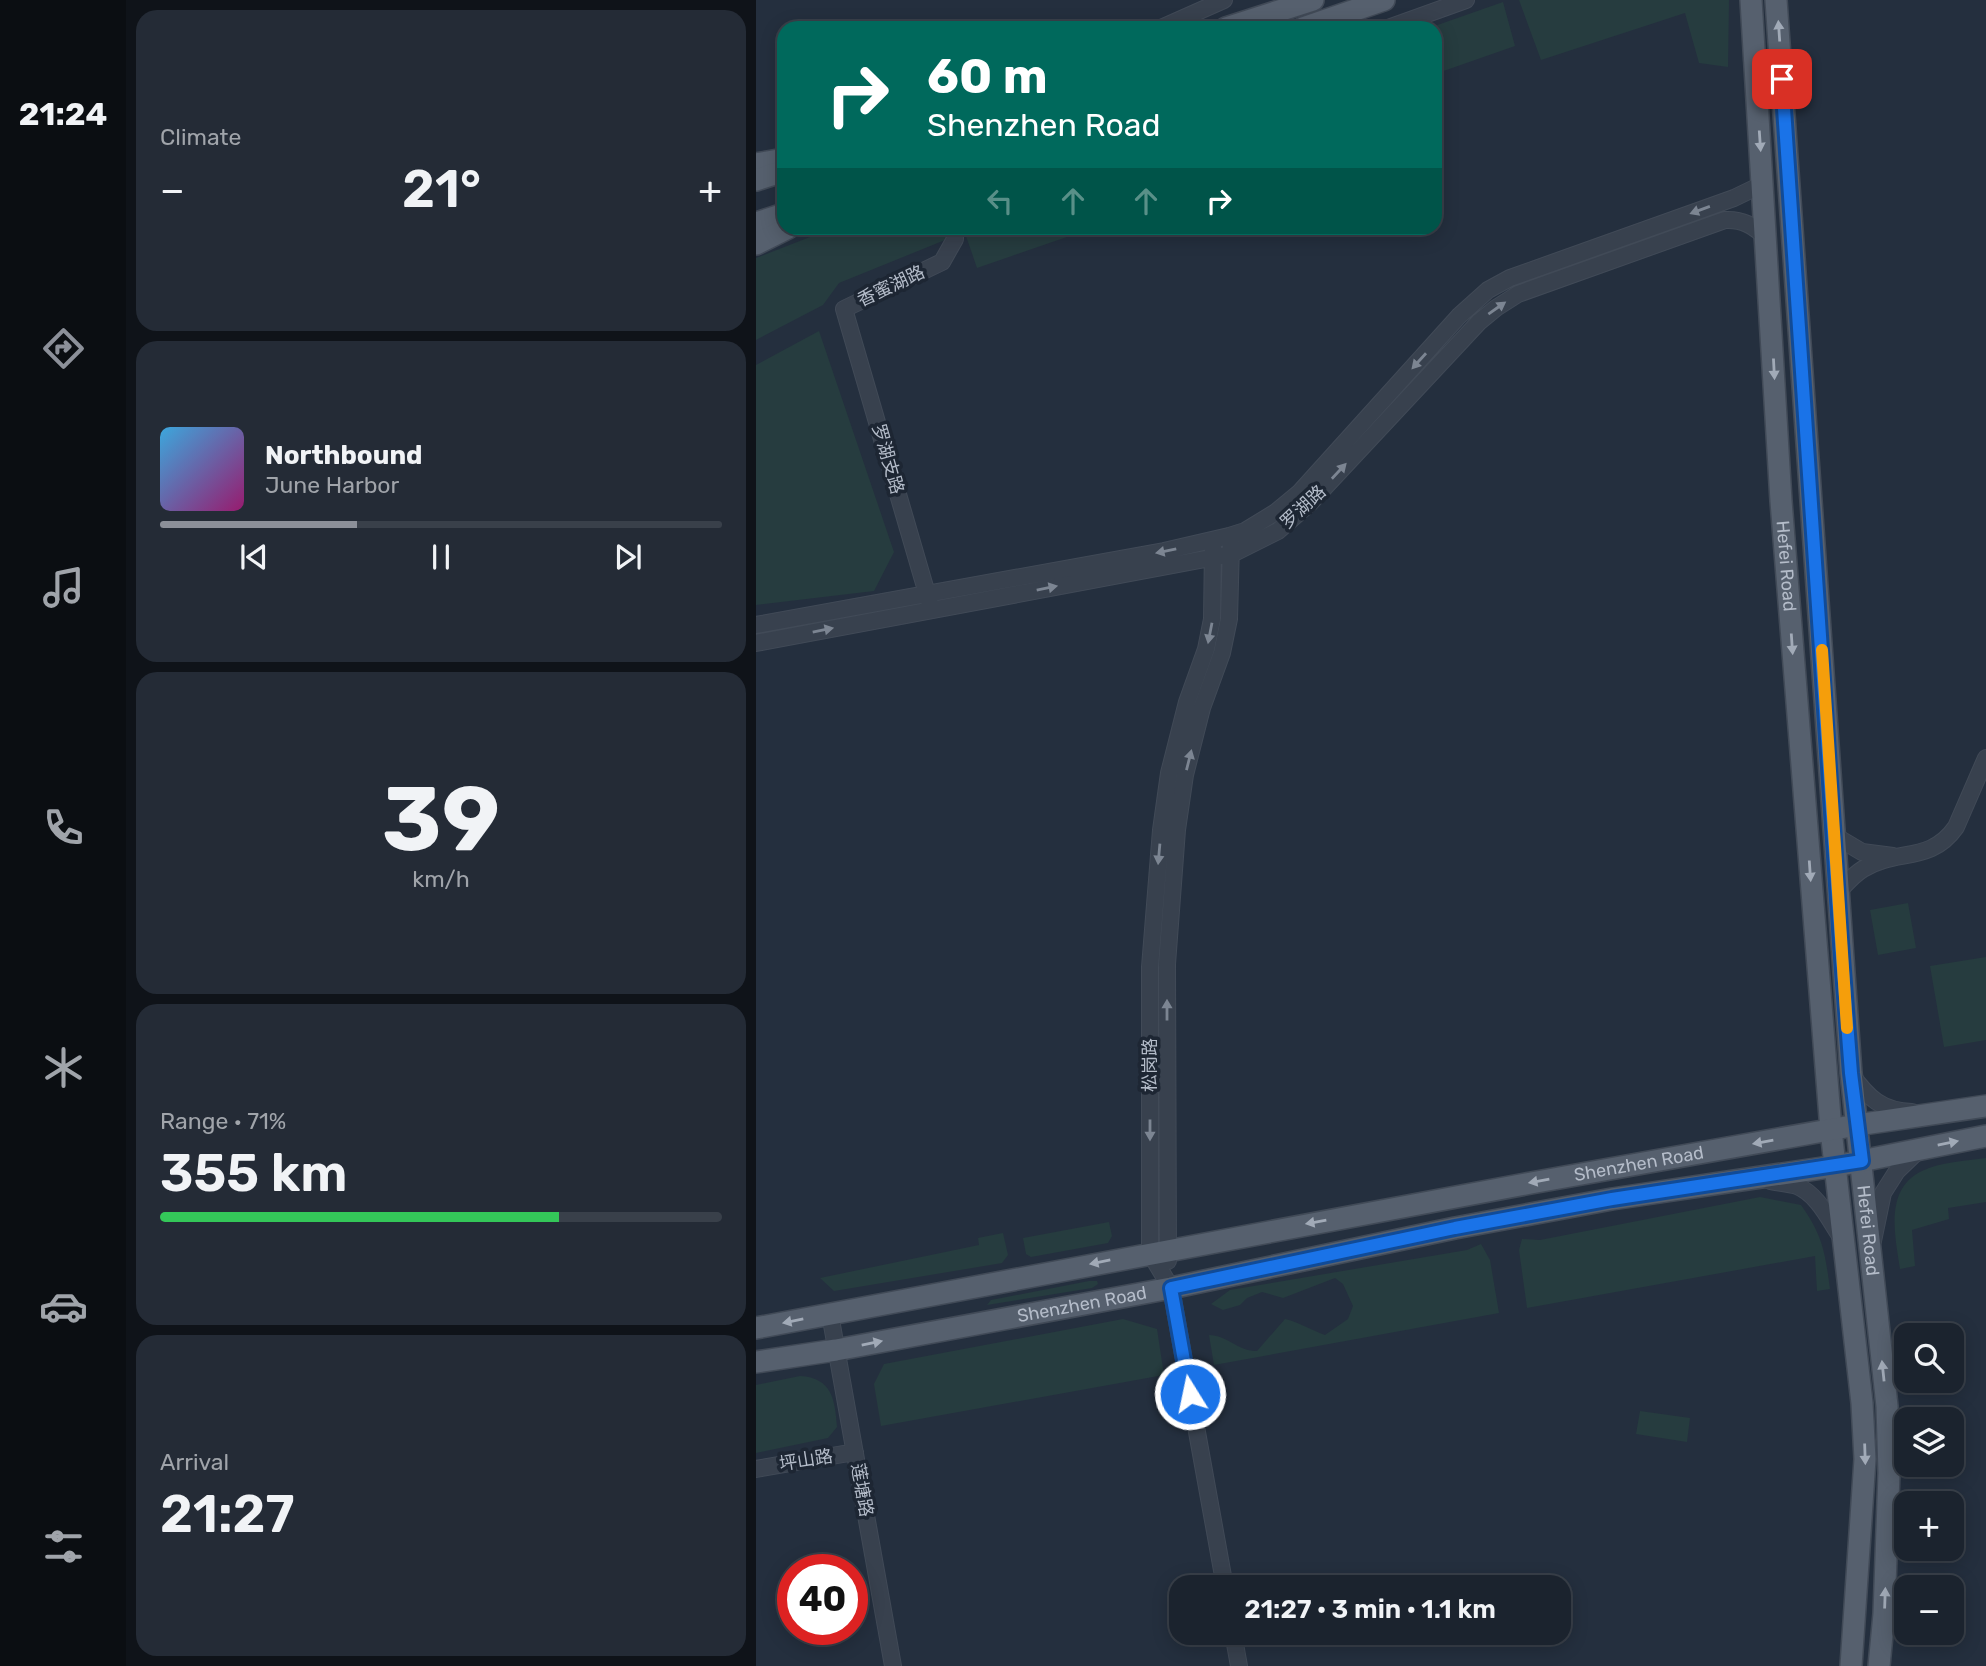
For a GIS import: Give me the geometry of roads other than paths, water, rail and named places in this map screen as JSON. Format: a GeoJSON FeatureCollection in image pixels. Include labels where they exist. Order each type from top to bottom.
{"type":"FeatureCollection","features":[{"type":"Feature","properties":{"kind":"main road"},"geometry":{"type":"LineString","coordinates":[[1248,21],[1313,0]]}},
{"type":"Feature","properties":{"kind":"main road"},"geometry":{"type":"LineString","coordinates":[[1323,21],[1384,0]]}},
{"type":"Feature","properties":{"kind":"main road","name":"Hefei Road"},"geometry":{"type":"LineString","coordinates":[[1751,0],[1781,501],[1831,1130],[1866,1458],[1852,1666]]}},
{"type":"Feature","properties":{"kind":"main road","name":"Hefei Road"},"geometry":{"type":"LineString","coordinates":[[1776,0],[1851,1073],[1887,1406],[1889,1473],[1884,1614],[1879,1666]]}},
{"type":"Feature","properties":{"kind":"main road"},"geometry":{"type":"LineString","coordinates":[[756,164],[777,160]]}},
{"type":"Feature","properties":{"kind":"main road"},"geometry":{"type":"LineString","coordinates":[[756,180],[777,173]]}},
{"type":"Feature","properties":{"kind":"main road"},"geometry":{"type":"LineString","coordinates":[[756,223],[777,216]]}},
{"type":"Feature","properties":{"kind":"main road"},"geometry":{"type":"LineString","coordinates":[[756,244],[777,234]]}},
{"type":"Feature","properties":{"kind":"main road","name":"Shenzhen Road"},"geometry":{"type":"LineString","coordinates":[[756,1328],[1158,1251],[1857,1125],[1986,1106]]}},
{"type":"Feature","properties":{"kind":"main road","name":"Shenzhen Road"},"geometry":{"type":"LineString","coordinates":[[756,1362],[836,1350],[1171,1288],[1455,1228],[1612,1199],[1836,1166],[1986,1136]]}},
{"type":"Feature","properties":{"kind":"street"},"geometry":{"type":"LineString","coordinates":[[1177,21],[1224,0]]}},
{"type":"Feature","properties":{"kind":"street"},"geometry":{"type":"LineString","coordinates":[[1408,21],[1466,0]]}},
{"type":"Feature","properties":{"kind":"street"},"geometry":{"type":"LineString","coordinates":[[756,643],[1164,551],[1213,548],[1229,536],[1245,531],[1276,512],[1299,493],[1459,316],[1488,290],[1510,278],[1734,198],[1763,184]]}},
{"type":"Feature","properties":{"kind":"street","name":"罗湖路"},"geometry":{"type":"LineString","coordinates":[[1213,548],[1232,554],[1278,531],[1310,503],[1479,322],[1518,294],[1726,220],[1735,219],[1748,224],[1766,237]]}},
{"type":"Feature","properties":{"kind":"street","name":"香蜜湖路"},"geometry":{"type":"LineString","coordinates":[[844,309],[942,262],[955,235]]}},
{"type":"Feature","properties":{"kind":"street","name":"罗湖支路"},"geometry":{"type":"LineString","coordinates":[[844,309],[929,602]]}},
{"type":"Feature","properties":{"kind":"street","name":"松岗路"},"geometry":{"type":"LineString","coordinates":[[1158,1251],[1167,964],[1177,830],[1185,775],[1228,620],[1232,554],[1229,536]]}},
{"type":"Feature","properties":{"kind":"street","name":"松岗路"},"geometry":{"type":"LineString","coordinates":[[1158,1251],[1150,967],[1161,830],[1169,773],[1187,702],[1206,649],[1212,619],[1213,548]]}},
{"type":"Feature","properties":{"kind":"street"},"geometry":{"type":"LineString","coordinates":[[756,625],[929,602]]}},
{"type":"Feature","properties":{"kind":"street"},"geometry":{"type":"LineString","coordinates":[[1838,892],[1864,868],[1938,847],[1956,827],[1986,758]]}},
{"type":"Feature","properties":{"kind":"street"},"geometry":{"type":"LineString","coordinates":[[1835,836],[1862,852],[1896,857]]}},
{"type":"Feature","properties":{"kind":"street"},"geometry":{"type":"LineString","coordinates":[[1851,1073],[1861,1088],[1880,1105],[1894,1110],[1939,1114]]}},
{"type":"Feature","properties":{"kind":"street"},"geometry":{"type":"LineString","coordinates":[[1871,1247],[1883,1193],[1897,1171],[1920,1149]]}},
{"type":"Feature","properties":{"kind":"street"},"geometry":{"type":"LineString","coordinates":[[1757,1178],[1790,1184],[1808,1193],[1843,1240]]}},
{"type":"Feature","properties":{"kind":"street"},"geometry":{"type":"LineString","coordinates":[[1158,1251],[1171,1288],[1222,1575]]}},
{"type":"Feature","properties":{"kind":"street","name":"莲塘路"},"geometry":{"type":"LineString","coordinates":[[830,1314],[893,1666]]}},
{"type":"Feature","properties":{"kind":"street","name":"坪山路"},"geometry":{"type":"LineString","coordinates":[[756,1469],[855,1452]]}},
{"type":"Feature","properties":{"kind":"street"},"geometry":{"type":"LineString","coordinates":[[1235,1645],[1239,1666]]}}]}
